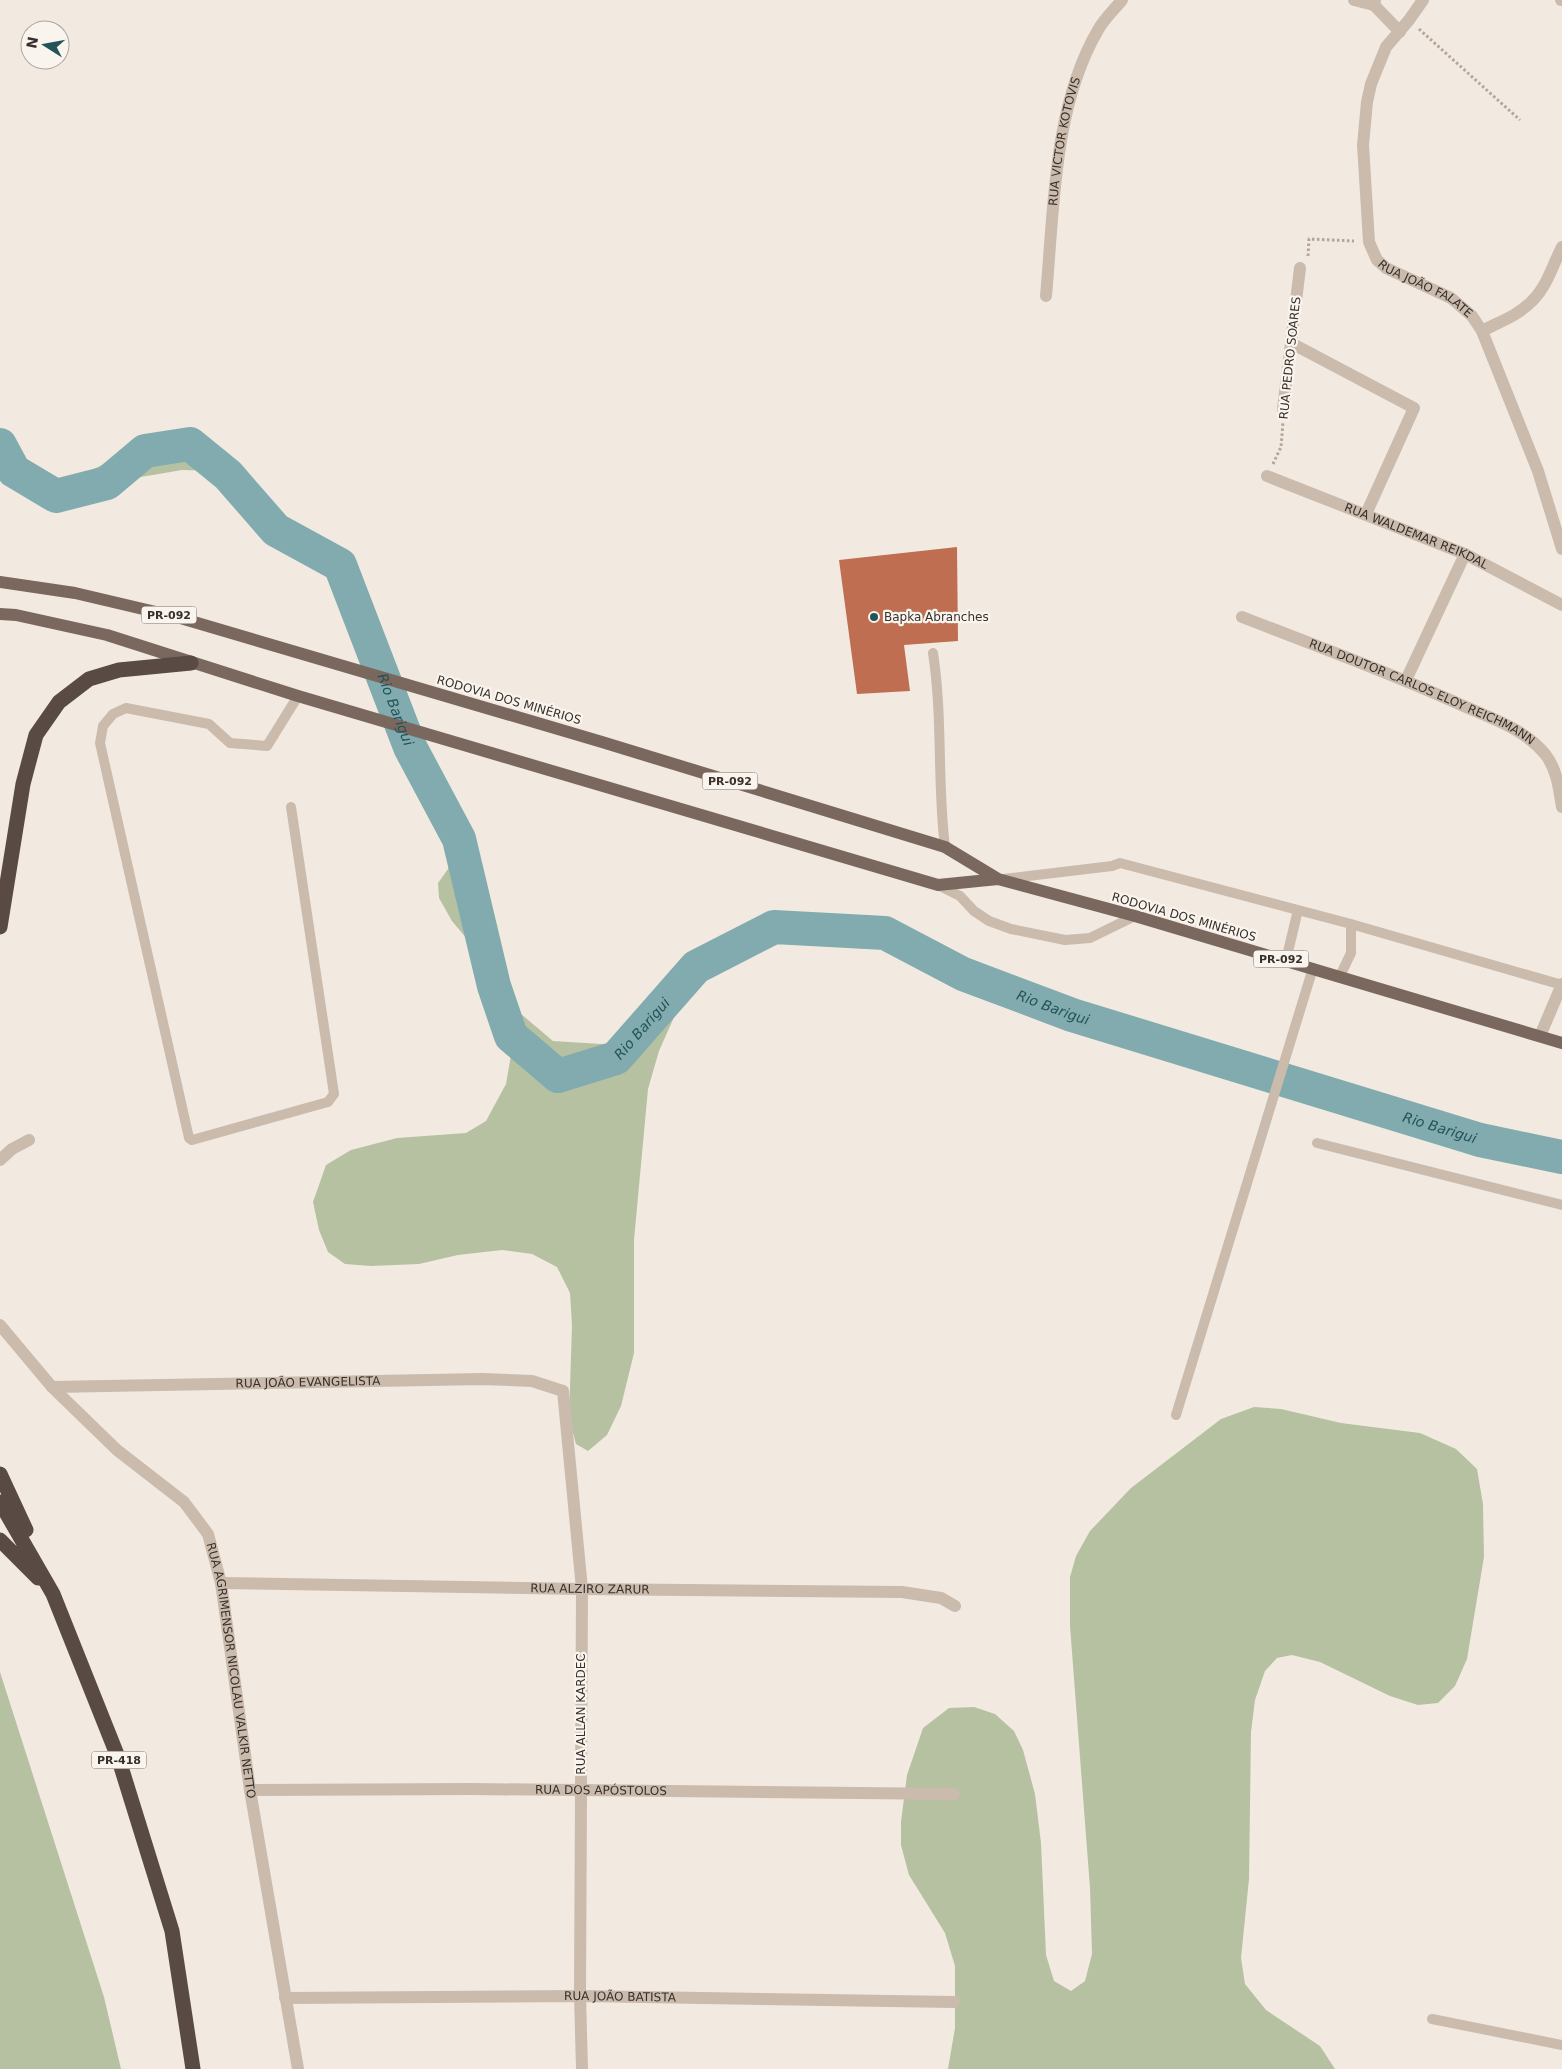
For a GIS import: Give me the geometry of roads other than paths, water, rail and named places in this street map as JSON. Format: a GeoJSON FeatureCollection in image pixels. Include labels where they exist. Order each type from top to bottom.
{"type":"FeatureCollection","features":[{"type":"Feature","properties":{"kind":"highway"},"geometry":{"type":"LineString","coordinates":[[0,927],[23,784],[36,735],[59,702],[89,679],[119,670],[192,663]]}},
{"type":"Feature","properties":{"kind":"highway"},"geometry":{"type":"LineString","coordinates":[[0,1474],[52,1594]]}},
{"type":"Feature","properties":{"kind":"highway","name":"PR-418"},"geometry":{"type":"LineString","coordinates":[[0,1502],[52,1594],[118,1757],[172,1931],[193,2069]]}},
{"type":"Feature","properties":{"kind":"highway"},"geometry":{"type":"LineString","coordinates":[[0,1540],[52,1594]]}},
{"type":"Feature","properties":{"kind":"main road","name":"RODOVIA DOS MINÉRIOS"},"geometry":{"type":"LineString","coordinates":[[0,582],[75,593],[177,617],[602,742],[945,847],[998,879],[1286,960],[1562,1043]]}},
{"type":"Feature","properties":{"kind":"main road","name":"RODOVIA DOS MINÉRIOS"},"geometry":{"type":"LineString","coordinates":[[0,614],[16,615],[107,635],[327,705],[938,884],[998,879]]}},
{"type":"Feature","properties":{"kind":"street","name":"RUA VICTOR KOTOVIS"},"geometry":{"type":"LineString","coordinates":[[1046,296],[1062,138],[1070,96],[1082,60],[1098,28],[1122,0]]}},
{"type":"Feature","properties":{"kind":"street"},"geometry":{"type":"LineString","coordinates":[[1354,0],[1374,2],[1400,32]]}},
{"type":"Feature","properties":{"kind":"street","name":"RUA JOÃO FALATE"},"geometry":{"type":"LineString","coordinates":[[1423,0],[1410,20],[1381,56],[1371,84],[1364,122],[1363,145],[1369,242],[1377,260],[1386,268],[1451,298],[1472,316],[1482,331],[1538,470],[1562,549]]}},
{"type":"Feature","properties":{"kind":"street"},"geometry":{"type":"LineString","coordinates":[[1482,331],[1519,312],[1533,301],[1543,286],[1562,247]]}},
{"type":"Feature","properties":{"kind":"street","name":"RUA PEDRO SOARES"},"geometry":{"type":"LineString","coordinates":[[1283,409],[1300,268]]}},
{"type":"Feature","properties":{"kind":"street"},"geometry":{"type":"LineString","coordinates":[[1291,343],[1414,408],[1366,514]]}},
{"type":"Feature","properties":{"kind":"street","name":"RUA WALDEMAR REIKDAL"},"geometry":{"type":"LineString","coordinates":[[1267,476],[1465,554],[1562,605]]}},
{"type":"Feature","properties":{"kind":"street"},"geometry":{"type":"LineString","coordinates":[[1406,680],[1465,554]]}},
{"type":"Feature","properties":{"kind":"street","name":"RUA DOUTOR CARLOS ELOY REICHMANN"},"geometry":{"type":"LineString","coordinates":[[1242,617],[1406,680],[1514,728],[1530,739],[1545,755],[1553,768],[1562,807]]}},
{"type":"Feature","properties":{"kind":"street"},"geometry":{"type":"LineString","coordinates":[[1540,1036],[1562,985]]}},
{"type":"Feature","properties":{"kind":"street"},"geometry":{"type":"LineString","coordinates":[[0,1160],[12,1149],[28,1140]]}},
{"type":"Feature","properties":{"kind":"street","name":"RUA AGRIMENSOR NICOLAU VALKIR NETTO"},"geometry":{"type":"LineString","coordinates":[[0,1325],[52,1386],[117,1450],[184,1502],[208,1534],[221,1583],[250,1790],[298,2069]]}},
{"type":"Feature","properties":{"kind":"street","name":"RUA JOÃO EVANGELISTA"},"geometry":{"type":"LineString","coordinates":[[52,1386],[482,1379],[532,1381],[563,1390]]}},
{"type":"Feature","properties":{"kind":"street","name":"RUA ALLAN KARDEC"},"geometry":{"type":"LineString","coordinates":[[563,1390],[582,1589],[580,1792],[582,2069]]}},
{"type":"Feature","properties":{"kind":"street","name":"RUA ALZIRO ZARUR"},"geometry":{"type":"LineString","coordinates":[[221,1583],[902,1592],[941,1598],[955,1606]]}},
{"type":"Feature","properties":{"kind":"street","name":"RUA DOS APÓSTOLOS"},"geometry":{"type":"LineString","coordinates":[[250,1790],[472,1789],[580,1792],[954,1794]]}},
{"type":"Feature","properties":{"kind":"street","name":"RUA JOÃO BATISTA"},"geometry":{"type":"LineString","coordinates":[[286,1998],[580,1996],[954,2002]]}},
{"type":"Feature","properties":{"kind":"lane"},"geometry":{"type":"LineString","coordinates":[[933,653],[938,687],[941,818],[945,847]]}},
{"type":"Feature","properties":{"kind":"lane"},"geometry":{"type":"LineString","coordinates":[[291,807],[334,1094],[328,1102],[192,1140],[189,1138],[100,743],[104,726],[113,714],[126,708],[209,724],[230,744],[267,746],[298,696]]}},
{"type":"Feature","properties":{"kind":"lane"},"geometry":{"type":"LineString","coordinates":[[998,879],[1112,866],[1120,863],[1352,924],[1562,985]]}},
{"type":"Feature","properties":{"kind":"lane"},"geometry":{"type":"LineString","coordinates":[[938,884],[960,896],[974,911],[989,921],[1011,930],[1065,940],[1090,938],[1134,916]]}},
{"type":"Feature","properties":{"kind":"lane"},"geometry":{"type":"LineString","coordinates":[[1286,960],[1298,910]]}},
{"type":"Feature","properties":{"kind":"lane"},"geometry":{"type":"LineString","coordinates":[[1340,976],[1351,953],[1352,924]]}},
{"type":"Feature","properties":{"kind":"lane"},"geometry":{"type":"LineString","coordinates":[[1176,1415],[1313,968]]}},
{"type":"Feature","properties":{"kind":"lane"},"geometry":{"type":"LineString","coordinates":[[1318,1143],[1562,1205]]}},
{"type":"Feature","properties":{"kind":"lane"},"geometry":{"type":"LineString","coordinates":[[1432,2019],[1562,2044]]}},
{"type":"Feature","properties":{"kind":"waterway","name":"Rio Barigui"},"geometry":{"type":"LineString","coordinates":[[0,445],[14,471],[56,496],[107,483],[145,451],[190,444],[228,475],[276,530],[340,565],[410,747],[459,839],[494,986],[511,1036],[558,1076],[616,1058],[696,967],[774,927],[885,933],[963,974],[1072,1015],[1480,1140],[1562,1157]]}},
{"type":"Feature","properties":{"kind":"place","name":"Bapka Abranches"},"geometry":{"type":"Point","coordinates":[874,617]}}]}
